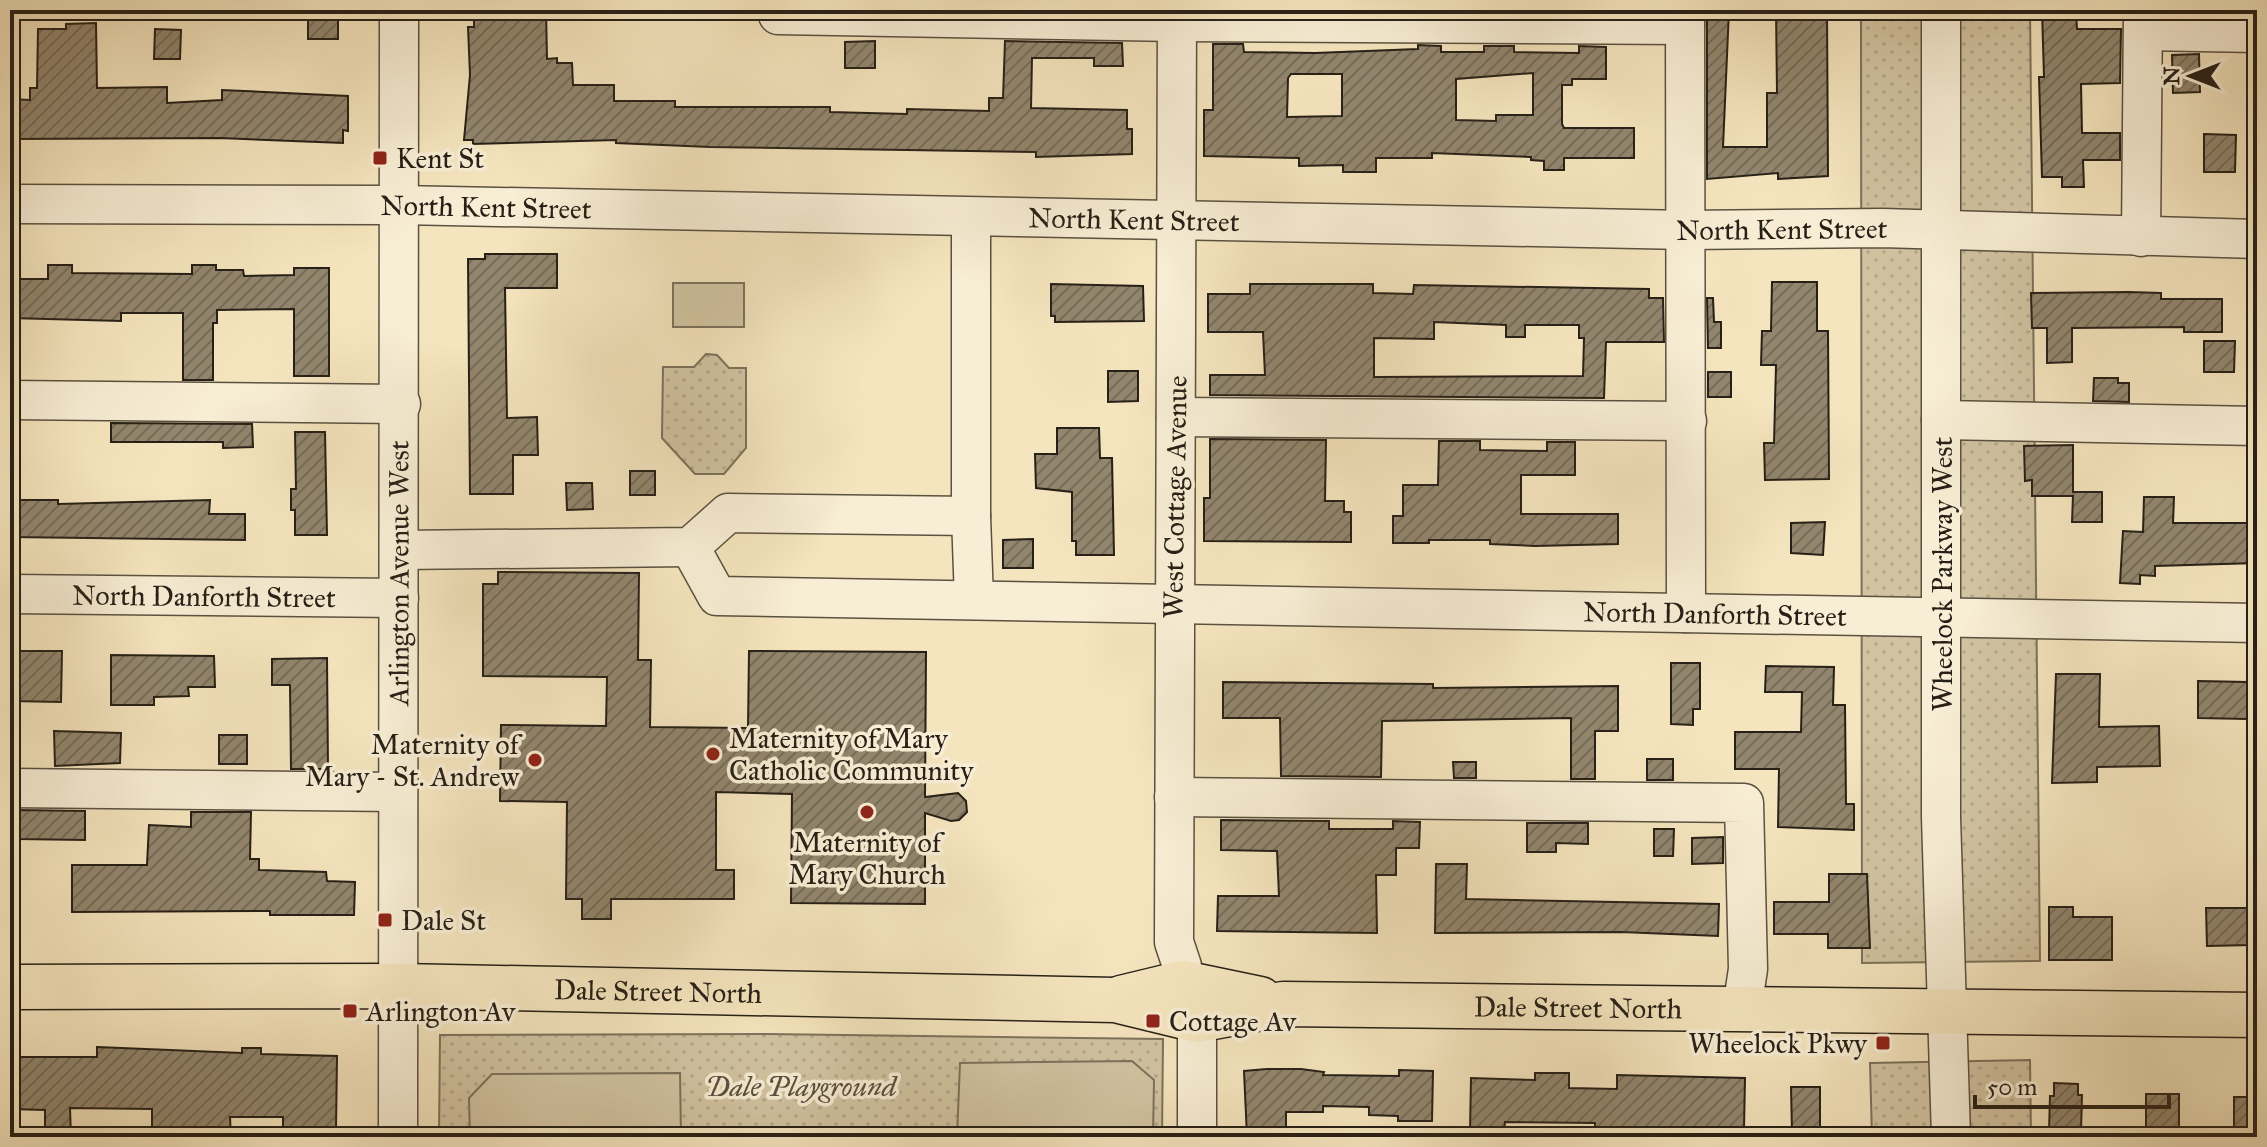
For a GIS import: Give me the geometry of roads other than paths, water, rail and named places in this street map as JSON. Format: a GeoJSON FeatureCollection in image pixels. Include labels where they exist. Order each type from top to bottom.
{"type":"FeatureCollection","features":[{"type":"Feature","properties":{"kind":"main road","name":"Dale Street North"},"geometry":{"type":"LineString","coordinates":[[10,987],[400,986],[1283,1004],[2257,1015]]}},
{"type":"Feature","properties":{"kind":"street","name":"Arlington Avenue West"},"geometry":{"type":"LineString","coordinates":[[398,1137],[399,10]]}},
{"type":"Feature","properties":{"kind":"street","name":"Wheelock Parkway West"},"geometry":{"type":"LineString","coordinates":[[1941,10],[1941,817],[1951,1137]]}},
{"type":"Feature","properties":{"kind":"street"},"geometry":{"type":"LineString","coordinates":[[778,15],[1685,17],[1686,613]]}},
{"type":"Feature","properties":{"kind":"street","name":"West Cottage Avenue"},"geometry":{"type":"LineString","coordinates":[[1177,16],[1174,942],[1190,1001],[1197,1137]]}},
{"type":"Feature","properties":{"kind":"street"},"geometry":{"type":"LineString","coordinates":[[2141,237],[2143,21],[2257,33]]}},
{"type":"Feature","properties":{"kind":"street","name":"North Kent Street"},"geometry":{"type":"LineString","coordinates":[[10,204],[399,205],[1178,223],[1940,230],[2257,239]]}},
{"type":"Feature","properties":{"kind":"street"},"geometry":{"type":"LineString","coordinates":[[971,219],[974,600]]}},
{"type":"Feature","properties":{"kind":"street"},"geometry":{"type":"LineString","coordinates":[[10,400],[401,404]]}},
{"type":"Feature","properties":{"kind":"street"},"geometry":{"type":"LineString","coordinates":[[1176,417],[1687,421]]}},
{"type":"Feature","properties":{"kind":"street"},"geometry":{"type":"LineString","coordinates":[[1941,420],[2257,426]]}},
{"type":"Feature","properties":{"kind":"street"},"geometry":{"type":"LineString","coordinates":[[399,550],[690,547],[728,513],[971,516]]}},
{"type":"Feature","properties":{"kind":"street","name":"North Danforth Street"},"geometry":{"type":"LineString","coordinates":[[690,547],[717,596],[2257,623]]}},
{"type":"Feature","properties":{"kind":"street","name":"North Danforth Street"},"geometry":{"type":"LineString","coordinates":[[10,594],[399,598]]}},
{"type":"Feature","properties":{"kind":"street"},"geometry":{"type":"LineString","coordinates":[[10,788],[397,792]]}},
{"type":"Feature","properties":{"kind":"street"},"geometry":{"type":"LineString","coordinates":[[1174,797],[1744,803],[1748,969],[1742,1009]]}},
{"type":"Feature","properties":{"kind":"place","name":"Kent St"},"geometry":{"type":"Point","coordinates":[380,158]}},
{"type":"Feature","properties":{"kind":"place","name":"Maternity of Mary Catholic Community"},"geometry":{"type":"Point","coordinates":[713,754]}},
{"type":"Feature","properties":{"kind":"place","name":"Maternity of Mary - St. Andrew"},"geometry":{"type":"Point","coordinates":[535,760]}},
{"type":"Feature","properties":{"kind":"place","name":"Maternity of Mary Church"},"geometry":{"type":"Point","coordinates":[867,812]}},
{"type":"Feature","properties":{"kind":"place","name":"Dale St"},"geometry":{"type":"Point","coordinates":[385,920]}},
{"type":"Feature","properties":{"kind":"place","name":"Arlington Av"},"geometry":{"type":"Point","coordinates":[350,1011]}},
{"type":"Feature","properties":{"kind":"place","name":"Cottage Av"},"geometry":{"type":"Point","coordinates":[1153,1021]}},
{"type":"Feature","properties":{"kind":"place","name":"Wheelock Pkwy"},"geometry":{"type":"Point","coordinates":[1883,1043]}},
{"type":"Feature","properties":{"kind":"park label","name":"Dale Playground"},"geometry":{"type":"Point","coordinates":[801,1086]}}]}
